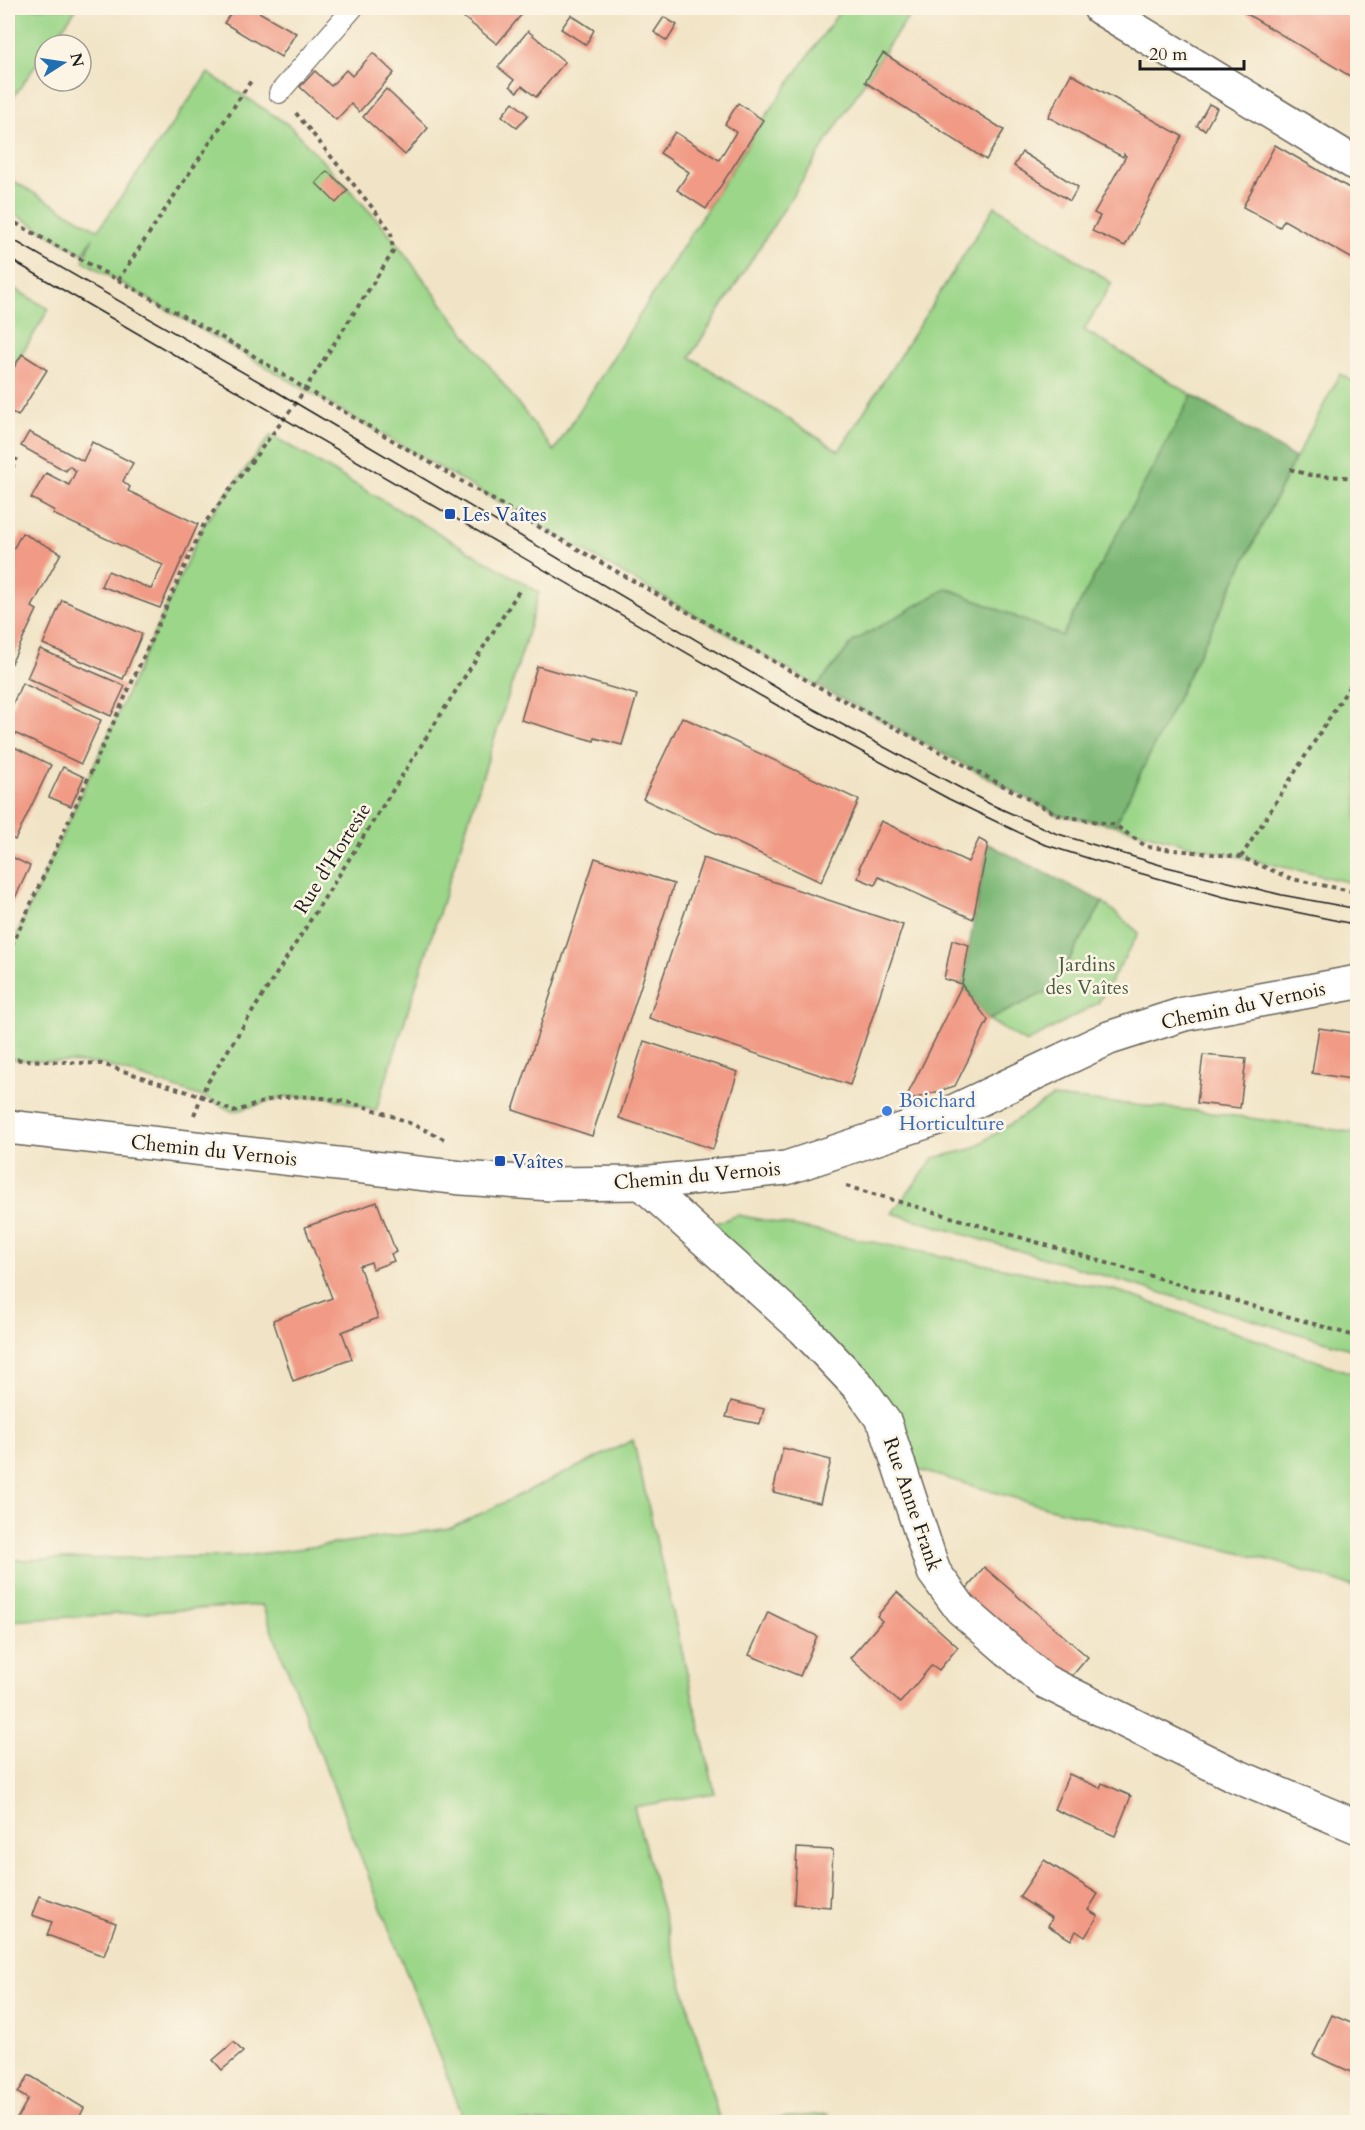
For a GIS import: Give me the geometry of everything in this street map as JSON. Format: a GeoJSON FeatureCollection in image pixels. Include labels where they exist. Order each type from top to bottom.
{"type":"FeatureCollection","features":[{"type":"Feature","properties":{"kind":"street"},"geometry":{"type":"LineString","coordinates":[[1100,8],[1358,165]]}},
{"type":"Feature","properties":{"kind":"street","name":"Chemin du Vernois"},"geometry":{"type":"LineString","coordinates":[[8,1127],[462,1178],[551,1184],[642,1183],[786,1168],[944,1116],[1120,1035],[1184,1014],[1358,982]]}},
{"type":"Feature","properties":{"kind":"street","name":"Rue Anne Frank"},"geometry":{"type":"LineString","coordinates":[[642,1183],[804,1329],[859,1387],[885,1424],[934,1572],[961,1609],[1044,1681],[1234,1776],[1358,1827]]}},
{"type":"Feature","properties":{"kind":"lane"},"geometry":{"type":"LineString","coordinates":[[279,93],[353,8]]}},
{"type":"Feature","properties":{"kind":"path"},"geometry":{"type":"LineString","coordinates":[[118,280],[254,77]]}},
{"type":"Feature","properties":{"kind":"path"},"geometry":{"type":"LineString","coordinates":[[8,954],[204,524],[304,388],[393,252],[391,232],[384,222],[279,93]]}},
{"type":"Feature","properties":{"kind":"path"},"geometry":{"type":"LineString","coordinates":[[8,219],[246,351],[304,388],[817,686],[1058,815],[1115,825],[1147,848],[1241,857],[1292,879],[1356,892]]}},
{"type":"Feature","properties":{"kind":"path"},"geometry":{"type":"LineString","coordinates":[[8,477],[17,458]]}},
{"type":"Feature","properties":{"kind":"path"},"geometry":{"type":"LineString","coordinates":[[1290,469],[1309,475],[1358,478]]}},
{"type":"Feature","properties":{"kind":"path","name":"Rue d'Hortesie"},"geometry":{"type":"LineString","coordinates":[[181,1146],[213,1075],[519,591]]}},
{"type":"Feature","properties":{"kind":"path"},"geometry":{"type":"LineString","coordinates":[[1241,857],[1358,673]]}},
{"type":"Feature","properties":{"kind":"path"},"geometry":{"type":"LineString","coordinates":[[8,1059],[102,1064],[202,1096],[233,1112],[284,1097],[328,1097],[414,1124],[452,1143]]}},
{"type":"Feature","properties":{"kind":"path"},"geometry":{"type":"LineString","coordinates":[[843,1185],[1358,1337]]}},
{"type":"Feature","properties":{"kind":"green space"},"geometry":{"type":"Polygon","coordinates":[[[8,8],[77,8],[59,33],[33,33],[33,69],[8,105],[8,8]]]}},
{"type":"Feature","properties":{"kind":"green space"},"geometry":{"type":"Polygon","coordinates":[[[842,8],[915,8],[883,53],[690,357],[839,451],[995,206],[1112,283],[1084,330],[1192,395],[1062,636],[947,588],[854,641],[817,686],[83,261],[93,238],[83,254],[8,210],[8,178],[98,230],[208,73],[289,125],[385,228],[554,451],[763,120],[842,8]]]}},
{"type":"Feature","properties":{"kind":"green space"},"geometry":{"type":"Polygon","coordinates":[[[8,285],[49,309],[8,377],[8,285]]]}},
{"type":"Feature","properties":{"kind":"green space"},"geometry":{"type":"Polygon","coordinates":[[[1340,374],[1358,384],[1357,884],[1192,846],[1115,825],[1290,469],[1340,374]]]}},
{"type":"Feature","properties":{"kind":"green space"},"geometry":{"type":"Polygon","coordinates":[[[1192,395],[1295,458],[1115,825],[1058,815],[817,686],[854,641],[947,588],[1062,636],[1192,395]]]}},
{"type":"Feature","properties":{"kind":"green space"},"geometry":{"type":"Polygon","coordinates":[[[271,435],[539,592],[524,646],[376,1111],[328,1097],[284,1097],[233,1112],[209,1099],[102,1064],[8,1059],[8,954],[204,524],[271,435]]]}},
{"type":"Feature","properties":{"kind":"green space"},"geometry":{"type":"Polygon","coordinates":[[[988,844],[1103,902],[1052,989],[988,1020],[962,985],[988,844]]]}},
{"type":"Feature","properties":{"kind":"green space","name":"Jardins des Vaîtes"},"geometry":{"type":"Polygon","coordinates":[[[1103,902],[1139,933],[1098,1003],[1026,1043],[989,1020],[1052,989],[1103,902]]]}},
{"type":"Feature","properties":{"kind":"green space"},"geometry":{"type":"Polygon","coordinates":[[[1052,1097],[1198,1111],[1357,1133],[1357,1351],[892,1213],[934,1158],[972,1149],[1052,1097]]]}},
{"type":"Feature","properties":{"kind":"green space"},"geometry":{"type":"Polygon","coordinates":[[[738,1215],[1118,1291],[1357,1375],[1357,1588],[1273,1561],[1049,1508],[915,1469],[702,1228],[738,1215]]]}},
{"type":"Feature","properties":{"kind":"green space"},"geometry":{"type":"Polygon","coordinates":[[[633,1440],[715,1793],[634,1807],[720,2122],[465,2122],[262,1605],[8,1621],[8,1560],[244,1556],[451,1528],[633,1440]]]}},
{"type":"Feature","properties":{"kind":"green space"},"geometry":{"type":"Polygon","coordinates":[[[828,2114],[828,2122],[724,2122],[828,2114]]]}},
{"type":"Feature","properties":{"kind":"building"},"geometry":{"type":"Polygon","coordinates":[[[234,8],[252,8],[296,33],[281,57],[224,23],[234,8]]]}},
{"type":"Feature","properties":{"kind":"building"},"geometry":{"type":"Polygon","coordinates":[[[463,8],[527,8],[497,44],[458,13],[463,8]]]}},
{"type":"Feature","properties":{"kind":"building"},"geometry":{"type":"Polygon","coordinates":[[[1237,8],[1358,8],[1358,81],[1237,8]]]}},
{"type":"Feature","properties":{"kind":"building"},"geometry":{"type":"Polygon","coordinates":[[[571,15],[594,30],[586,45],[561,29],[571,15]]]}},
{"type":"Feature","properties":{"kind":"building"},"geometry":{"type":"Polygon","coordinates":[[[664,17],[677,25],[667,41],[654,32],[664,17]]]}},
{"type":"Feature","properties":{"kind":"building"},"geometry":{"type":"Polygon","coordinates":[[[528,31],[565,62],[536,97],[522,86],[517,92],[510,86],[514,80],[498,67],[528,31]]]}},
{"type":"Feature","properties":{"kind":"building"},"geometry":{"type":"Polygon","coordinates":[[[373,53],[394,73],[359,112],[351,104],[336,120],[300,87],[315,71],[331,86],[346,70],[352,76],[373,53]]]}},
{"type":"Feature","properties":{"kind":"building"},"geometry":{"type":"Polygon","coordinates":[[[883,53],[1004,130],[986,160],[865,82],[883,53]]]}},
{"type":"Feature","properties":{"kind":"building"},"geometry":{"type":"Polygon","coordinates":[[[1071,74],[1182,136],[1125,246],[1092,231],[1100,216],[1094,213],[1126,156],[1124,154],[1123,157],[1048,117],[1071,74]]]}},
{"type":"Feature","properties":{"kind":"building"},"geometry":{"type":"Polygon","coordinates":[[[386,89],[428,128],[405,155],[363,117],[386,89]]]}},
{"type":"Feature","properties":{"kind":"building"},"geometry":{"type":"Polygon","coordinates":[[[513,102],[528,115],[517,128],[502,116],[513,102]]]}},
{"type":"Feature","properties":{"kind":"building"},"geometry":{"type":"Polygon","coordinates":[[[738,103],[763,120],[706,209],[677,190],[689,172],[660,153],[675,132],[719,160],[736,132],[725,124],[738,103]]]}},
{"type":"Feature","properties":{"kind":"building"},"geometry":{"type":"Polygon","coordinates":[[[1209,104],[1217,108],[1205,130],[1197,126],[1209,104]]]}},
{"type":"Feature","properties":{"kind":"building"},"geometry":{"type":"Polygon","coordinates":[[[1275,145],[1358,193],[1358,262],[1284,220],[1280,227],[1243,207],[1275,145]]]}},
{"type":"Feature","properties":{"kind":"building"},"geometry":{"type":"Polygon","coordinates":[[[1022,152],[1078,187],[1070,201],[1014,166],[1022,152]]]}},
{"type":"Feature","properties":{"kind":"building"},"geometry":{"type":"Polygon","coordinates":[[[327,171],[348,190],[336,203],[316,183],[327,171]]]}},
{"type":"Feature","properties":{"kind":"building"},"geometry":{"type":"Polygon","coordinates":[[[22,354],[47,370],[18,416],[8,410],[8,377],[22,354]]]}},
{"type":"Feature","properties":{"kind":"building"},"geometry":{"type":"Polygon","coordinates":[[[29,432],[83,461],[92,442],[133,463],[123,481],[130,487],[128,491],[198,524],[160,608],[101,586],[108,571],[151,589],[163,565],[53,514],[55,511],[31,498],[46,473],[69,485],[76,471],[69,466],[66,471],[21,446],[29,432]]]}},
{"type":"Feature","properties":{"kind":"building"},"geometry":{"type":"Polygon","coordinates":[[[22,533],[61,553],[32,607],[37,610],[8,670],[8,625],[13,615],[8,612],[8,559],[22,533]]]}},
{"type":"Feature","properties":{"kind":"building"},"geometry":{"type":"Polygon","coordinates":[[[62,600],[142,634],[123,679],[43,644],[62,600]]]}},
{"type":"Feature","properties":{"kind":"building"},"geometry":{"type":"Polygon","coordinates":[[[40,649],[125,686],[111,716],[27,678],[40,649]]]}},
{"type":"Feature","properties":{"kind":"building"},"geometry":{"type":"Polygon","coordinates":[[[537,666],[637,695],[622,745],[595,738],[594,741],[521,720],[537,666]]]}},
{"type":"Feature","properties":{"kind":"building"},"geometry":{"type":"Polygon","coordinates":[[[22,683],[101,720],[81,764],[8,730],[8,715],[22,683]]]}},
{"type":"Feature","properties":{"kind":"building"},"geometry":{"type":"Polygon","coordinates":[[[682,717],[859,800],[821,882],[643,799],[682,717]]]}},
{"type":"Feature","properties":{"kind":"building"},"geometry":{"type":"Polygon","coordinates":[[[8,744],[51,765],[15,840],[8,836],[8,744]]]}},
{"type":"Feature","properties":{"kind":"building"},"geometry":{"type":"Polygon","coordinates":[[[63,767],[84,777],[71,806],[49,797],[63,767]]]}},
{"type":"Feature","properties":{"kind":"building"},"geometry":{"type":"Polygon","coordinates":[[[881,821],[968,862],[979,839],[988,844],[973,919],[879,877],[875,885],[858,878],[861,869],[859,868],[881,821]]]}},
{"type":"Feature","properties":{"kind":"building"},"geometry":{"type":"Polygon","coordinates":[[[8,855],[30,866],[8,913],[8,855]]]}},
{"type":"Feature","properties":{"kind":"building"},"geometry":{"type":"Polygon","coordinates":[[[595,858],[674,884],[592,1136],[513,1110],[595,858]]]}},
{"type":"Feature","properties":{"kind":"building"},"geometry":{"type":"Polygon","coordinates":[[[703,858],[903,925],[850,1085],[649,1018],[703,858]]]}},
{"type":"Feature","properties":{"kind":"building"},"geometry":{"type":"Polygon","coordinates":[[[952,940],[969,945],[962,984],[944,979],[952,940]]]}},
{"type":"Feature","properties":{"kind":"building"},"geometry":{"type":"Polygon","coordinates":[[[962,985],[988,1020],[955,1086],[904,1102],[962,985]]]}},
{"type":"Feature","properties":{"kind":"building"},"geometry":{"type":"Polygon","coordinates":[[[1319,1028],[1358,1034],[1357,1080],[1312,1073],[1319,1028]]]}},
{"type":"Feature","properties":{"kind":"building"},"geometry":{"type":"Polygon","coordinates":[[[644,1041],[738,1072],[713,1149],[619,1118],[644,1041]]]}},
{"type":"Feature","properties":{"kind":"building"},"geometry":{"type":"Polygon","coordinates":[[[1203,1055],[1246,1059],[1240,1108],[1197,1103],[1203,1055]]]}},
{"type":"Feature","properties":{"kind":"building"},"geometry":{"type":"Polygon","coordinates":[[[377,1202],[396,1252],[391,1254],[394,1261],[373,1269],[371,1262],[359,1266],[378,1318],[342,1332],[352,1359],[293,1381],[273,1320],[332,1298],[305,1227],[377,1202]]]}},
{"type":"Feature","properties":{"kind":"building"},"geometry":{"type":"Polygon","coordinates":[[[731,1401],[764,1409],[760,1424],[726,1417],[731,1401]]]}},
{"type":"Feature","properties":{"kind":"building"},"geometry":{"type":"Polygon","coordinates":[[[783,1448],[831,1460],[820,1503],[773,1492],[783,1448]]]}},
{"type":"Feature","properties":{"kind":"building"},"geometry":{"type":"Polygon","coordinates":[[[984,1567],[1088,1657],[1067,1682],[962,1595],[984,1567]]]}},
{"type":"Feature","properties":{"kind":"building"},"geometry":{"type":"Polygon","coordinates":[[[897,1592],[958,1647],[939,1670],[932,1665],[900,1703],[850,1658],[882,1621],[877,1616],[897,1592]]]}},
{"type":"Feature","properties":{"kind":"building"},"geometry":{"type":"Polygon","coordinates":[[[768,1612],[817,1636],[800,1676],[749,1655],[768,1612]]]}},
{"type":"Feature","properties":{"kind":"building"},"geometry":{"type":"Polygon","coordinates":[[[1069,1774],[1100,1788],[1102,1783],[1131,1796],[1115,1836],[1054,1809],[1069,1774]]]}},
{"type":"Feature","properties":{"kind":"building"},"geometry":{"type":"Polygon","coordinates":[[[797,1848],[833,1850],[830,1907],[794,1904],[797,1848]]]}},
{"type":"Feature","properties":{"kind":"building"},"geometry":{"type":"Polygon","coordinates":[[[1044,1860],[1098,1894],[1088,1910],[1098,1916],[1085,1937],[1076,1931],[1071,1940],[1048,1926],[1052,1918],[1019,1897],[1044,1860]]]}},
{"type":"Feature","properties":{"kind":"building"},"geometry":{"type":"Polygon","coordinates":[[[39,1896],[116,1923],[104,1956],[47,1935],[52,1922],[32,1915],[39,1896]]]}},
{"type":"Feature","properties":{"kind":"building"},"geometry":{"type":"Polygon","coordinates":[[[1332,2015],[1358,2026],[1358,2075],[1313,2055],[1332,2015]]]}},
{"type":"Feature","properties":{"kind":"building"},"geometry":{"type":"Polygon","coordinates":[[[234,2042],[243,2052],[222,2070],[213,2060],[234,2042]]]}},
{"type":"Feature","properties":{"kind":"building"},"geometry":{"type":"Polygon","coordinates":[[[29,2075],[84,2108],[77,2122],[63,2120],[62,2122],[15,2122],[28,2099],[18,2093],[29,2075]]]}},
{"type":"Feature","properties":{"kind":"tram line"},"geometry":{"type":"LineString","coordinates":[[8,237],[279,393],[806,705],[990,804],[1055,833],[1167,867],[1282,895],[1358,909]]}},
{"type":"Feature","properties":{"kind":"tram line"},"geometry":{"type":"LineString","coordinates":[[8,258],[792,714],[949,799],[1043,844],[1097,861],[1224,897],[1358,925]]}},
{"type":"Feature","properties":{"kind":"place","name":"Les Vaîtes"},"geometry":{"type":"Point","coordinates":[450,514]}},
{"type":"Feature","properties":{"kind":"place","name":"Boichard Horticulture"},"geometry":{"type":"Point","coordinates":[887,1111]}},
{"type":"Feature","properties":{"kind":"place","name":"Vaîtes"},"geometry":{"type":"Point","coordinates":[500,1161]}}]}
